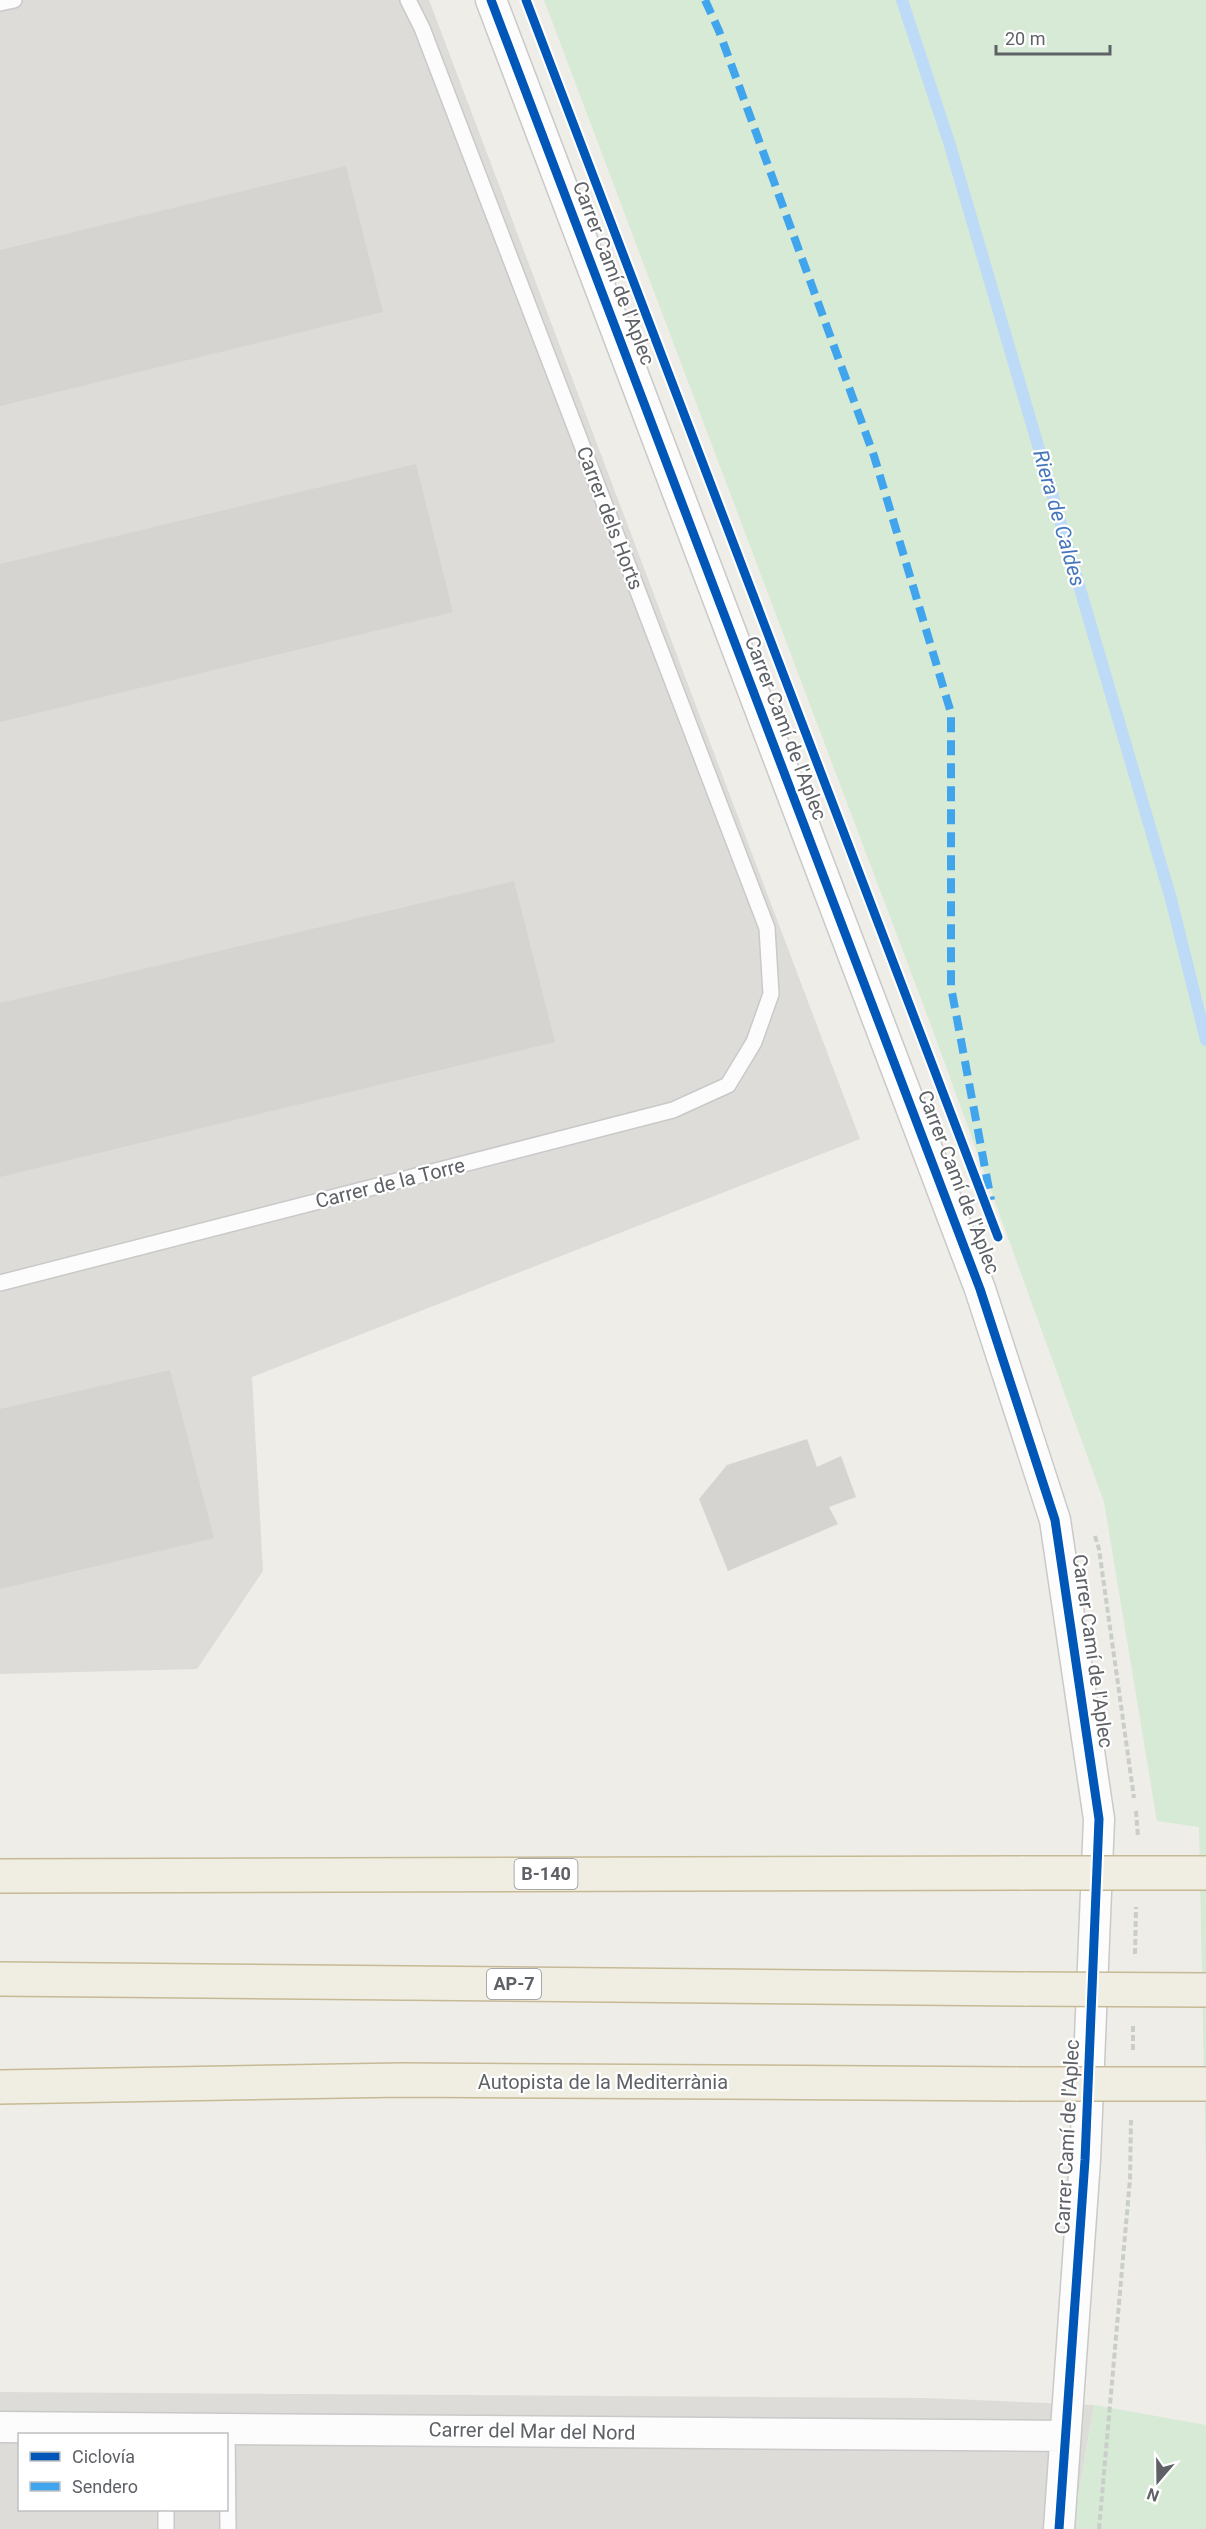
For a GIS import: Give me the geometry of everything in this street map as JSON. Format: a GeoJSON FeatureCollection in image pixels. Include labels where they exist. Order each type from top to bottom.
{"type":"FeatureCollection","features":[{"type":"Feature","properties":{"kind":"highway","name":"B-140"},"geometry":{"type":"LineString","coordinates":[[0,1876],[1206,1873]]}},
{"type":"Feature","properties":{"kind":"highway","name":"AP-7"},"geometry":{"type":"LineString","coordinates":[[0,1979],[1206,1990]]}},
{"type":"Feature","properties":{"kind":"highway","name":"Autopista de la Mediterrània"},"geometry":{"type":"LineString","coordinates":[[0,2087],[402,2080],[1206,2084]]}},
{"type":"Feature","properties":{"kind":"street","name":"Carrer Camí de l'Aplec"},"geometry":{"type":"LineString","coordinates":[[491,0],[980,1289],[1055,1520],[1100,1819],[1085,2160],[1059,2529]]}},
{"type":"Feature","properties":{"kind":"street","name":"Carrer del Mar del Nord"},"geometry":{"type":"LineString","coordinates":[[0,2427],[166,2431],[227,2428],[1065,2436]]}},
{"type":"Feature","properties":{"kind":"lane"},"geometry":{"type":"LineString","coordinates":[[0,3],[14,0]]}},
{"type":"Feature","properties":{"kind":"lane","name":"Carrer dels Horts"},"geometry":{"type":"LineString","coordinates":[[408,0],[422,28],[767,928],[771,994],[754,1042]]}},
{"type":"Feature","properties":{"kind":"lane","name":"Carrer de la Torre"},"geometry":{"type":"LineString","coordinates":[[0,1283],[673,1110],[728,1085],[754,1042]]}},
{"type":"Feature","properties":{"kind":"lane"},"geometry":{"type":"LineString","coordinates":[[227,2428],[227,2433]]}},
{"type":"Feature","properties":{"kind":"lane"},"geometry":{"type":"LineString","coordinates":[[166,2511],[166,2529]]}},
{"type":"Feature","properties":{"kind":"lane"},"geometry":{"type":"LineString","coordinates":[[228,2511],[228,2529]]}},
{"type":"Feature","properties":{"kind":"shaded area"},"geometry":{"type":"Polygon","coordinates":[[[0,0],[429,0],[860,1139],[252,1377],[263,1571],[197,1669],[0,1674],[0,0]]]}},
{"type":"Feature","properties":{"kind":"shaded area"},"geometry":{"type":"Polygon","coordinates":[[[0,2392],[926,2398],[1094,2405],[1074,2529],[0,2529],[0,2392]]]}},
{"type":"Feature","properties":{"kind":"green space"},"geometry":{"type":"Polygon","coordinates":[[[544,0],[1206,0],[1206,2172],[1199,1827],[1157,1821],[1104,1502],[932,1028],[544,0]]]}},
{"type":"Feature","properties":{"kind":"green space"},"geometry":{"type":"Polygon","coordinates":[[[1094,2405],[1206,2425],[1206,2529],[1074,2529],[1094,2405]]]}},
{"type":"Feature","properties":{"kind":"building"},"geometry":{"type":"Polygon","coordinates":[[[346,166],[383,312],[0,406],[0,250],[346,166]]]}},
{"type":"Feature","properties":{"kind":"building"},"geometry":{"type":"Polygon","coordinates":[[[416,464],[453,612],[0,722],[0,564],[416,464]]]}},
{"type":"Feature","properties":{"kind":"building"},"geometry":{"type":"Polygon","coordinates":[[[514,881],[555,1042],[0,1177],[0,1003],[514,881]]]}},
{"type":"Feature","properties":{"kind":"building"},"geometry":{"type":"Polygon","coordinates":[[[170,1370],[214,1538],[0,1589],[0,1409],[170,1370]]]}},
{"type":"Feature","properties":{"kind":"building"},"geometry":{"type":"Polygon","coordinates":[[[807,1439],[817,1467],[841,1456],[856,1497],[829,1507],[838,1524],[728,1571],[699,1499],[727,1465],[807,1439]]]}},
{"type":"Feature","properties":{"kind":"waterway","name":"Riera de Caldes"},"geometry":{"type":"LineString","coordinates":[[902,0],[949,142],[1171,899],[1206,1040]]}},
{"type":"Feature","properties":{"kind":"marked path"},"geometry":{"type":"LineString","coordinates":[[705,0],[719,31],[874,456],[951,713],[951,987],[991,1200]]}},
{"type":"Feature","properties":{"kind":"cycle path"},"geometry":{"type":"LineString","coordinates":[[491,0],[980,1289],[1055,1520],[1099,1819],[1085,2160],[1059,2529]]}},
{"type":"Feature","properties":{"kind":"cycle path"},"geometry":{"type":"LineString","coordinates":[[526,0],[998,1237]]}}]}
